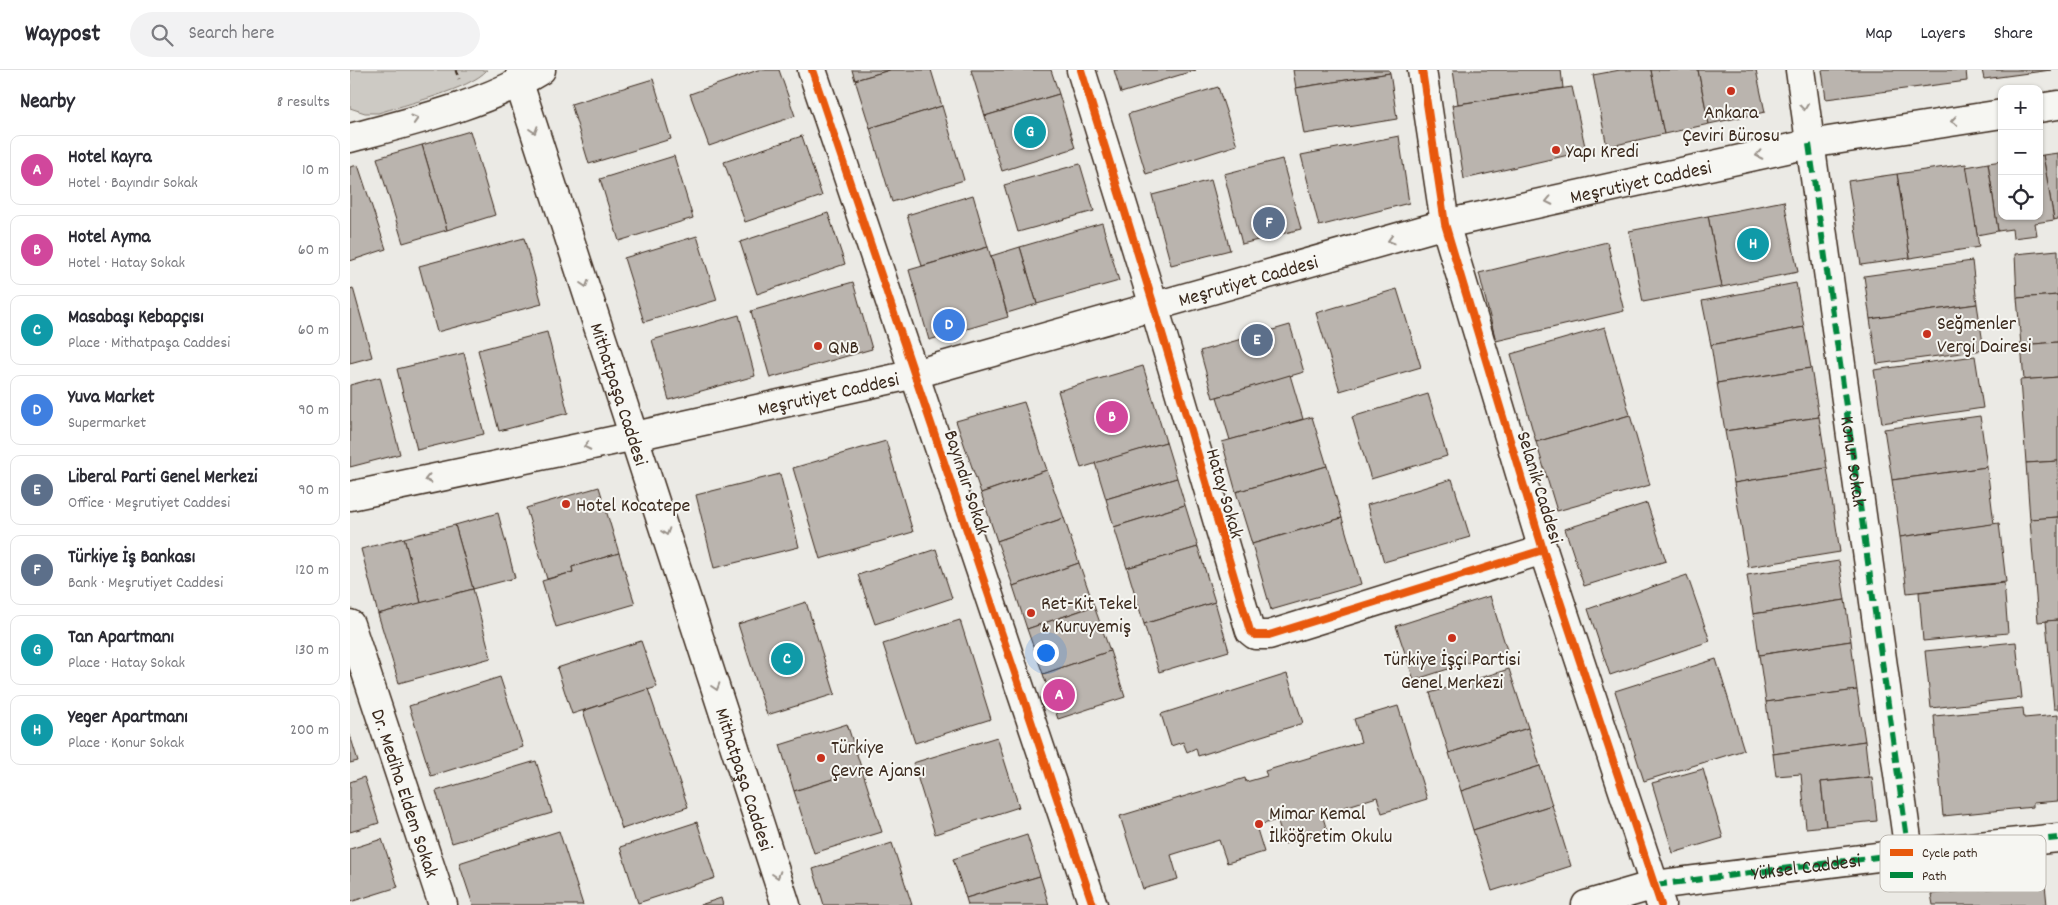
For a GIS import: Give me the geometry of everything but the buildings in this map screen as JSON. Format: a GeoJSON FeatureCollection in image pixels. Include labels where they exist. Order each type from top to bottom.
{"type":"FeatureCollection","features":[{"type":"Feature","properties":{"kind":"street","name":"Bayındır Sokak"},"geometry":{"type":"LineString","coordinates":[[812,70],[1093,905]]}},
{"type":"Feature","properties":{"kind":"street","name":"Hatay Sokak"},"geometry":{"type":"LineString","coordinates":[[1081,70],[1154,306],[1250,631],[1255,635],[1269,635],[1543,550]]}},
{"type":"Feature","properties":{"kind":"street","name":"Selanik Caddesi"},"geometry":{"type":"LineString","coordinates":[[1422,70],[1446,224],[1543,550],[1658,895]]}},
{"type":"Feature","properties":{"kind":"street","name":"Konur Sokak"},"geometry":{"type":"LineString","coordinates":[[1800,70],[1906,835]]}},
{"type":"Feature","properties":{"kind":"street"},"geometry":{"type":"LineString","coordinates":[[356,133],[474,101],[527,74]]}},
{"type":"Feature","properties":{"kind":"street","name":"Mithatpaşa Caddesi"},"geometry":{"type":"LineString","coordinates":[[527,74],[635,436],[786,905]]}},
{"type":"Feature","properties":{"kind":"street"},"geometry":{"type":"LineString","coordinates":[[2043,107],[2058,105]]}},
{"type":"Feature","properties":{"kind":"street","name":"Meşrutiyet Caddesi"},"geometry":{"type":"LineString","coordinates":[[350,496],[635,436],[915,374],[1446,224],[1809,144],[1998,115]]}},
{"type":"Feature","properties":{"kind":"street","name":"Dr. Mediha Eldem Sokak"},"geometry":{"type":"LineString","coordinates":[[350,624],[443,905]]}},
{"type":"Feature","properties":{"kind":"street","name":"Yüksel Caddesi"},"geometry":{"type":"LineString","coordinates":[[1586,905],[1658,895],[1880,858]]}},
{"type":"Feature","properties":{"kind":"shaded area"},"geometry":{"type":"Polygon","coordinates":[[[350,70],[487,70],[467,84],[436,96],[378,113],[365,113],[350,108],[350,70]]]}},
{"type":"Feature","properties":{"kind":"marked path"},"geometry":{"type":"LineString","coordinates":[[1809,144],[1906,835]]}},
{"type":"Feature","properties":{"kind":"marked path"},"geometry":{"type":"LineString","coordinates":[[2046,839],[2058,838]]}},
{"type":"Feature","properties":{"kind":"marked path"},"geometry":{"type":"LineString","coordinates":[[1655,885],[1880,857]]}},
{"type":"Feature","properties":{"kind":"cycle path"},"geometry":{"type":"LineString","coordinates":[[812,70],[1093,905]]}},
{"type":"Feature","properties":{"kind":"cycle path"},"geometry":{"type":"LineString","coordinates":[[1081,70],[1154,306],[1250,631],[1255,635],[1269,635],[1543,550]]}},
{"type":"Feature","properties":{"kind":"cycle path"},"geometry":{"type":"LineString","coordinates":[[1422,70],[1445,224],[1543,550],[1661,905]]}},
{"type":"Feature","properties":{"kind":"place","name":"Ankara Çeviri Bürosu"},"geometry":{"type":"Point","coordinates":[1731,91]}},
{"type":"Feature","properties":{"kind":"place","name":"Tan Apartmanı"},"geometry":{"type":"Point","coordinates":[1030,132]}},
{"type":"Feature","properties":{"kind":"place","name":"Yapı Kredi"},"geometry":{"type":"Point","coordinates":[1556,150]}},
{"type":"Feature","properties":{"kind":"place","name":"Türkiye İş Bankası"},"geometry":{"type":"Point","coordinates":[1269,223]}},
{"type":"Feature","properties":{"kind":"place","name":"Yeger Apartmanı"},"geometry":{"type":"Point","coordinates":[1753,244]}},
{"type":"Feature","properties":{"kind":"place","name":"Yuva Market"},"geometry":{"type":"Point","coordinates":[949,325]}},
{"type":"Feature","properties":{"kind":"place","name":"Seğmenler Vergi Dairesi"},"geometry":{"type":"Point","coordinates":[1927,334]}},
{"type":"Feature","properties":{"kind":"place","name":"Liberal Parti Genel Merkezi"},"geometry":{"type":"Point","coordinates":[1257,340]}},
{"type":"Feature","properties":{"kind":"place","name":"QNB"},"geometry":{"type":"Point","coordinates":[818,346]}},
{"type":"Feature","properties":{"kind":"place","name":"Hotel Ayma"},"geometry":{"type":"Point","coordinates":[1112,417]}},
{"type":"Feature","properties":{"kind":"place","name":"Hotel Kocatepe"},"geometry":{"type":"Point","coordinates":[566,504]}},
{"type":"Feature","properties":{"kind":"place","name":"Ret-Kit Tekel & Kuruyemiş"},"geometry":{"type":"Point","coordinates":[1031,613]}},
{"type":"Feature","properties":{"kind":"place","name":"Türkiye İşçi Partisi Genel Merkezi"},"geometry":{"type":"Point","coordinates":[1452,638]}},
{"type":"Feature","properties":{"kind":"place","name":"Masabaşı Kebapçısı"},"geometry":{"type":"Point","coordinates":[787,659]}},
{"type":"Feature","properties":{"kind":"place","name":"Hotel Kayra"},"geometry":{"type":"Point","coordinates":[1059,695]}},
{"type":"Feature","properties":{"kind":"place","name":"Türkiye Çevre Ajansı"},"geometry":{"type":"Point","coordinates":[821,758]}},
{"type":"Feature","properties":{"kind":"place","name":"Mimar Kemal İlköğretim Okulu"},"geometry":{"type":"Point","coordinates":[1259,824]}}]}
